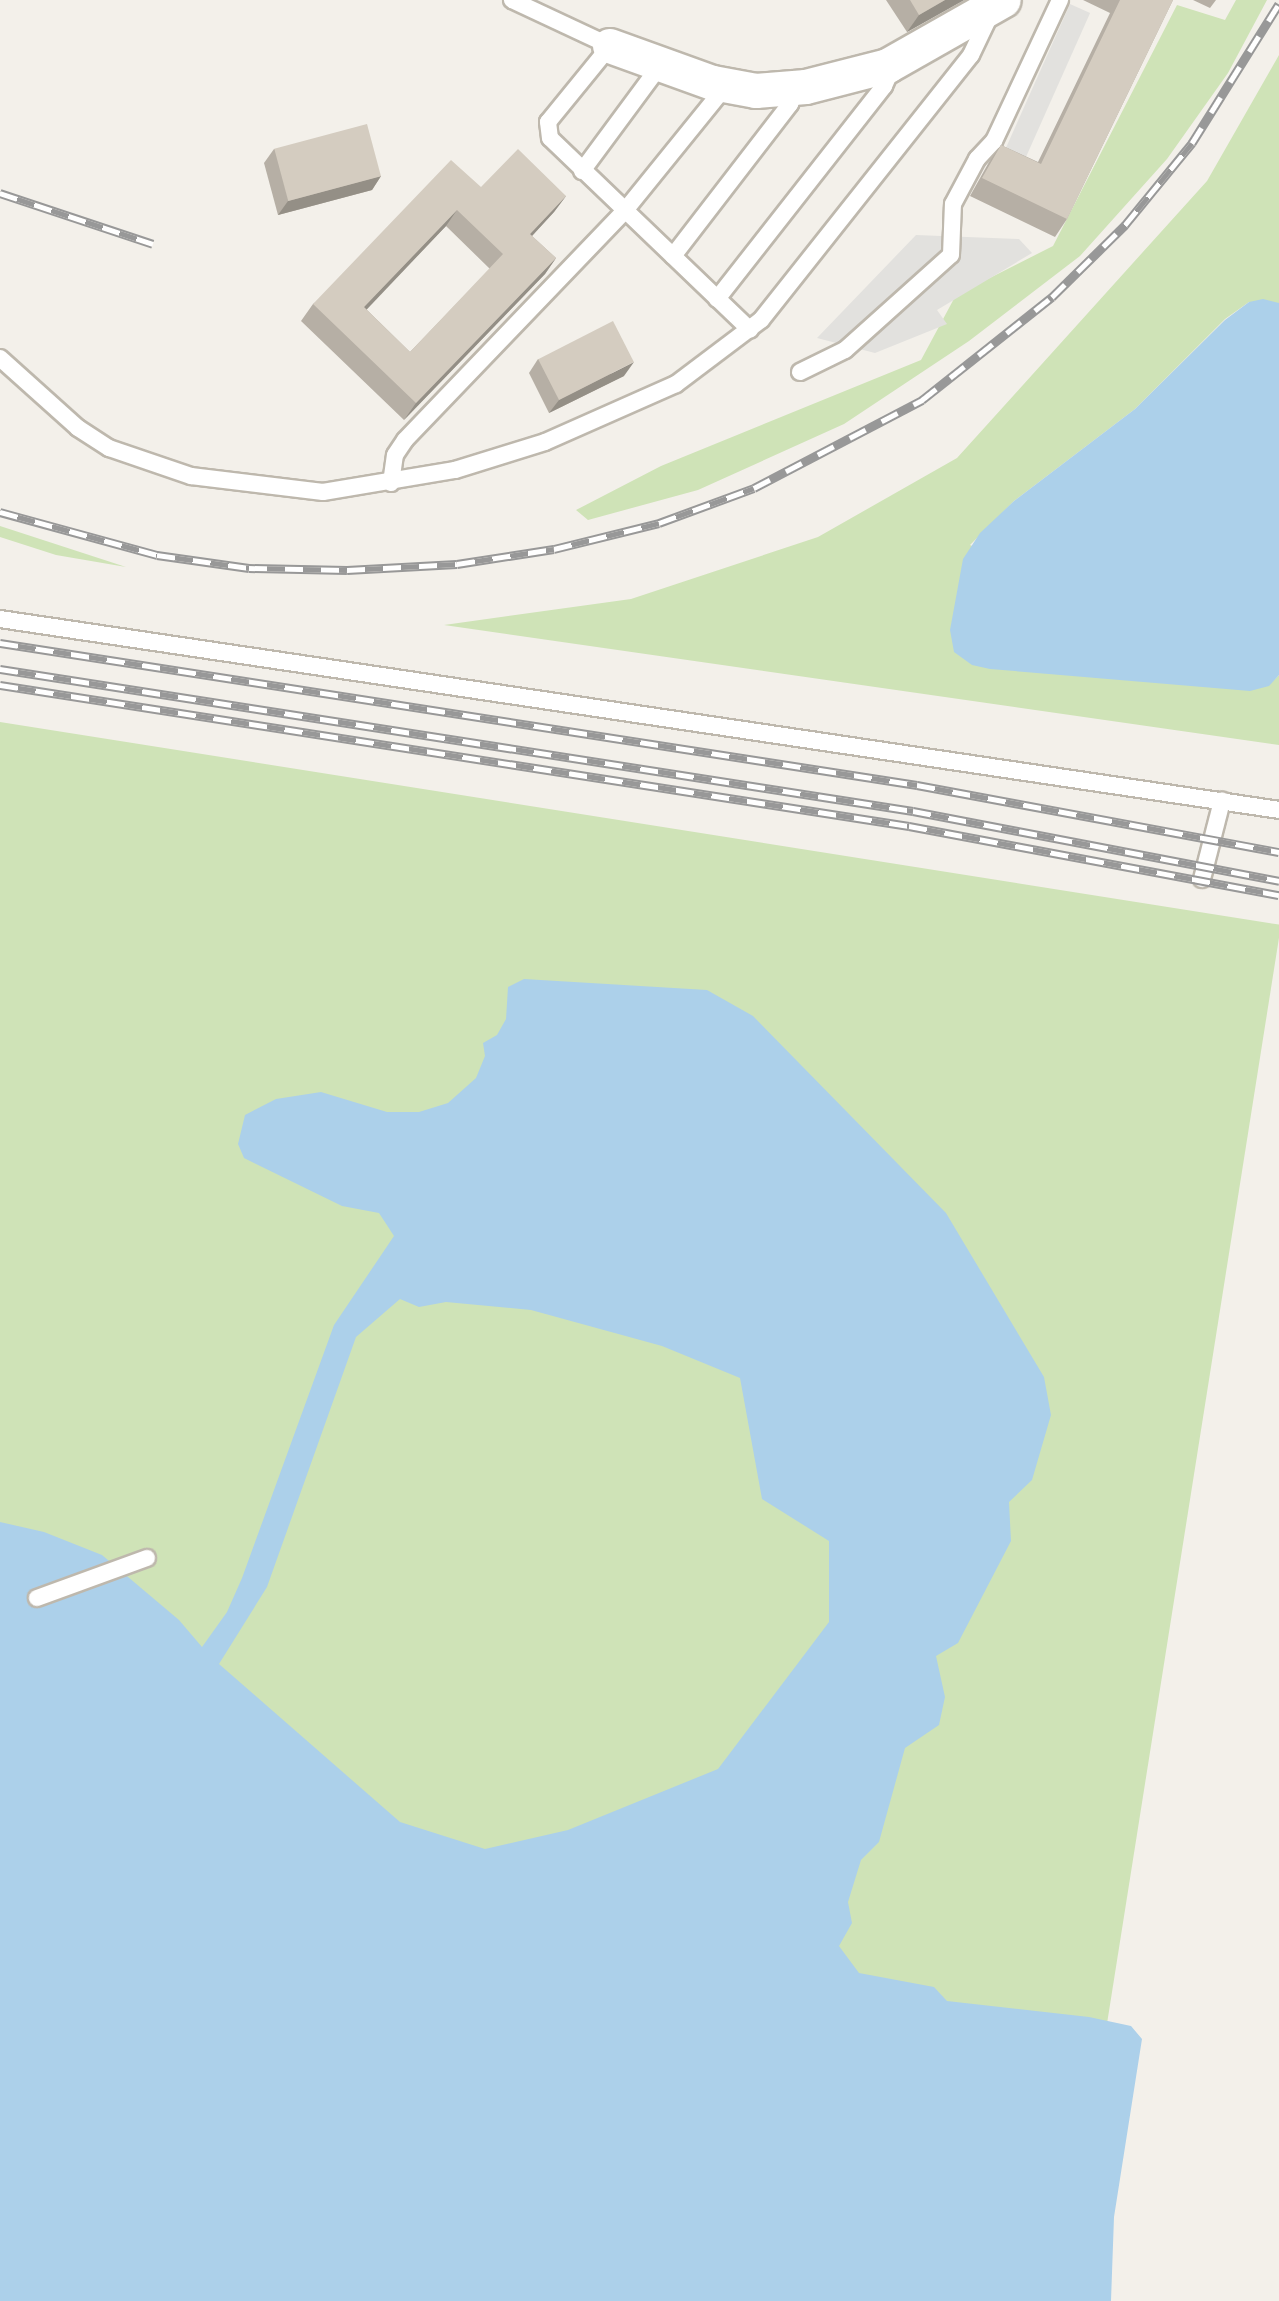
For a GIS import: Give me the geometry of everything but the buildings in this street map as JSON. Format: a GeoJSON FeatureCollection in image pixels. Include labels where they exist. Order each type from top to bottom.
{"type":"FeatureCollection","features":[{"type":"Feature","properties":{"kind":"street"},"geometry":{"type":"LineString","coordinates":[[610,46],[659,67],[726,86],[756,91],[797,88],[896,62],[998,4]]}},
{"type":"Feature","properties":{"kind":"lane"},"geometry":{"type":"LineString","coordinates":[[512,0],[610,46],[548,122],[550,138],[623,213],[750,330]]}},
{"type":"Feature","properties":{"kind":"lane"},"geometry":{"type":"LineString","coordinates":[[800,372],[845,350],[951,255],[953,204],[977,159],[994,141],[1060,0]]}},
{"type":"Feature","properties":{"kind":"lane"},"geometry":{"type":"LineString","coordinates":[[0,358],[78,428],[134,460],[191,476],[323,492],[455,470],[609,416],[676,384],[750,330],[962,67],[998,4]]}},
{"type":"Feature","properties":{"kind":"lane"},"geometry":{"type":"LineString","coordinates":[[717,299],[884,86],[896,62]]}},
{"type":"Feature","properties":{"kind":"lane"},"geometry":{"type":"LineString","coordinates":[[582,171],[659,67]]}},
{"type":"Feature","properties":{"kind":"lane"},"geometry":{"type":"LineString","coordinates":[[391,483],[395,455],[405,440],[623,213],[726,86]]}},
{"type":"Feature","properties":{"kind":"lane"},"geometry":{"type":"LineString","coordinates":[[673,256],[790,104],[797,88]]}},
{"type":"Feature","properties":{"kind":"lane"},"geometry":{"type":"LineString","coordinates":[[0,619],[1279,810]]}},
{"type":"Feature","properties":{"kind":"lane"},"geometry":{"type":"LineString","coordinates":[[1202,879],[1222,801]]}},
{"type":"Feature","properties":{"kind":"lane"},"geometry":{"type":"LineString","coordinates":[[37,1598],[147,1558]]}},
{"type":"Feature","properties":{"kind":"green space"},"geometry":{"type":"Polygon","coordinates":[[[1236,0],[1267,0],[1228,73],[1167,159],[1080,256],[969,341],[844,424],[698,490],[588,520],[576,510],[661,466],[921,360],[956,295],[1053,246],[1177,5],[1225,20],[1236,0]]]}},
{"type":"Feature","properties":{"kind":"green space"},"geometry":{"type":"Polygon","coordinates":[[[1279,55],[1279,303],[1249,302],[1225,319],[1135,409],[1014,501],[970,545],[1268,686],[1279,675],[1279,745],[444,625],[631,599],[818,537],[957,458],[1207,181],[1279,55]]]}},
{"type":"Feature","properties":{"kind":"green space"},"geometry":{"type":"Polygon","coordinates":[[[0,526],[126,567],[56,555],[0,537],[0,526]]]}},
{"type":"Feature","properties":{"kind":"green space"},"geometry":{"type":"Polygon","coordinates":[[[0,722],[1279,925],[1063,2301],[0,2301],[0,722]]]}},
{"type":"Feature","properties":{"kind":"shaded area"},"geometry":{"type":"Polygon","coordinates":[[[1070,4],[1090,13],[1019,174],[998,165],[1070,4]]]}},
{"type":"Feature","properties":{"kind":"shaded area"},"geometry":{"type":"Polygon","coordinates":[[[916,235],[1019,239],[1032,253],[937,310],[947,324],[875,353],[817,338],[916,235]]]}},
{"type":"Feature","properties":{"kind":"water"},"geometry":{"type":"Polygon","coordinates":[[[1263,299],[1279,303],[1279,675],[1269,686],[1250,691],[990,669],[972,665],[954,652],[950,630],[963,559],[980,533],[1014,501],[1135,409],[1225,320],[1249,302],[1263,299]]]}},
{"type":"Feature","properties":{"kind":"water"},"geometry":{"type":"Polygon","coordinates":[[[524,979],[707,990],[753,1016],[946,1213],[1044,1377],[1051,1415],[1032,1480],[1009,1502],[1011,1541],[958,1643],[936,1656],[945,1697],[939,1725],[905,1748],[879,1842],[861,1860],[848,1902],[852,1923],[839,1946],[859,1973],[934,1987],[947,2001],[1089,2017],[1131,2026],[1142,2039],[1114,2217],[1111,2301],[0,2301],[0,1522],[44,1532],[102,1555],[179,1620],[202,1647],[227,1612],[242,1578],[334,1325],[394,1236],[379,1213],[342,1206],[244,1158],[238,1144],[245,1115],[276,1099],[321,1092],[387,1112],[419,1112],[448,1103],[476,1078],[485,1056],[483,1043],[497,1035],[506,1019],[508,987],[524,979]],[[400,1299],[356,1337],[267,1587],[219,1664],[400,1822],[485,1849],[568,1830],[718,1769],[829,1622],[829,1541],[762,1499],[740,1378],[662,1346],[531,1310],[446,1302],[419,1307],[400,1299]]]}},
{"type":"Feature","properties":{"kind":"railway"},"geometry":{"type":"LineString","coordinates":[[0,512],[157,555],[249,568],[347,570],[457,564],[554,549],[659,523],[754,488],[922,400],[1052,297],[1125,225],[1192,143],[1279,4]]}},
{"type":"Feature","properties":{"kind":"railway"},"geometry":{"type":"LineString","coordinates":[[0,193],[153,244]]}},
{"type":"Feature","properties":{"kind":"railway"},"geometry":{"type":"LineString","coordinates":[[0,643],[917,785],[1279,852]]}},
{"type":"Feature","properties":{"kind":"railway"},"geometry":{"type":"LineString","coordinates":[[0,669],[913,811],[1279,881]]}},
{"type":"Feature","properties":{"kind":"railway"},"geometry":{"type":"LineString","coordinates":[[0,685],[909,826],[1279,895]]}}]}
